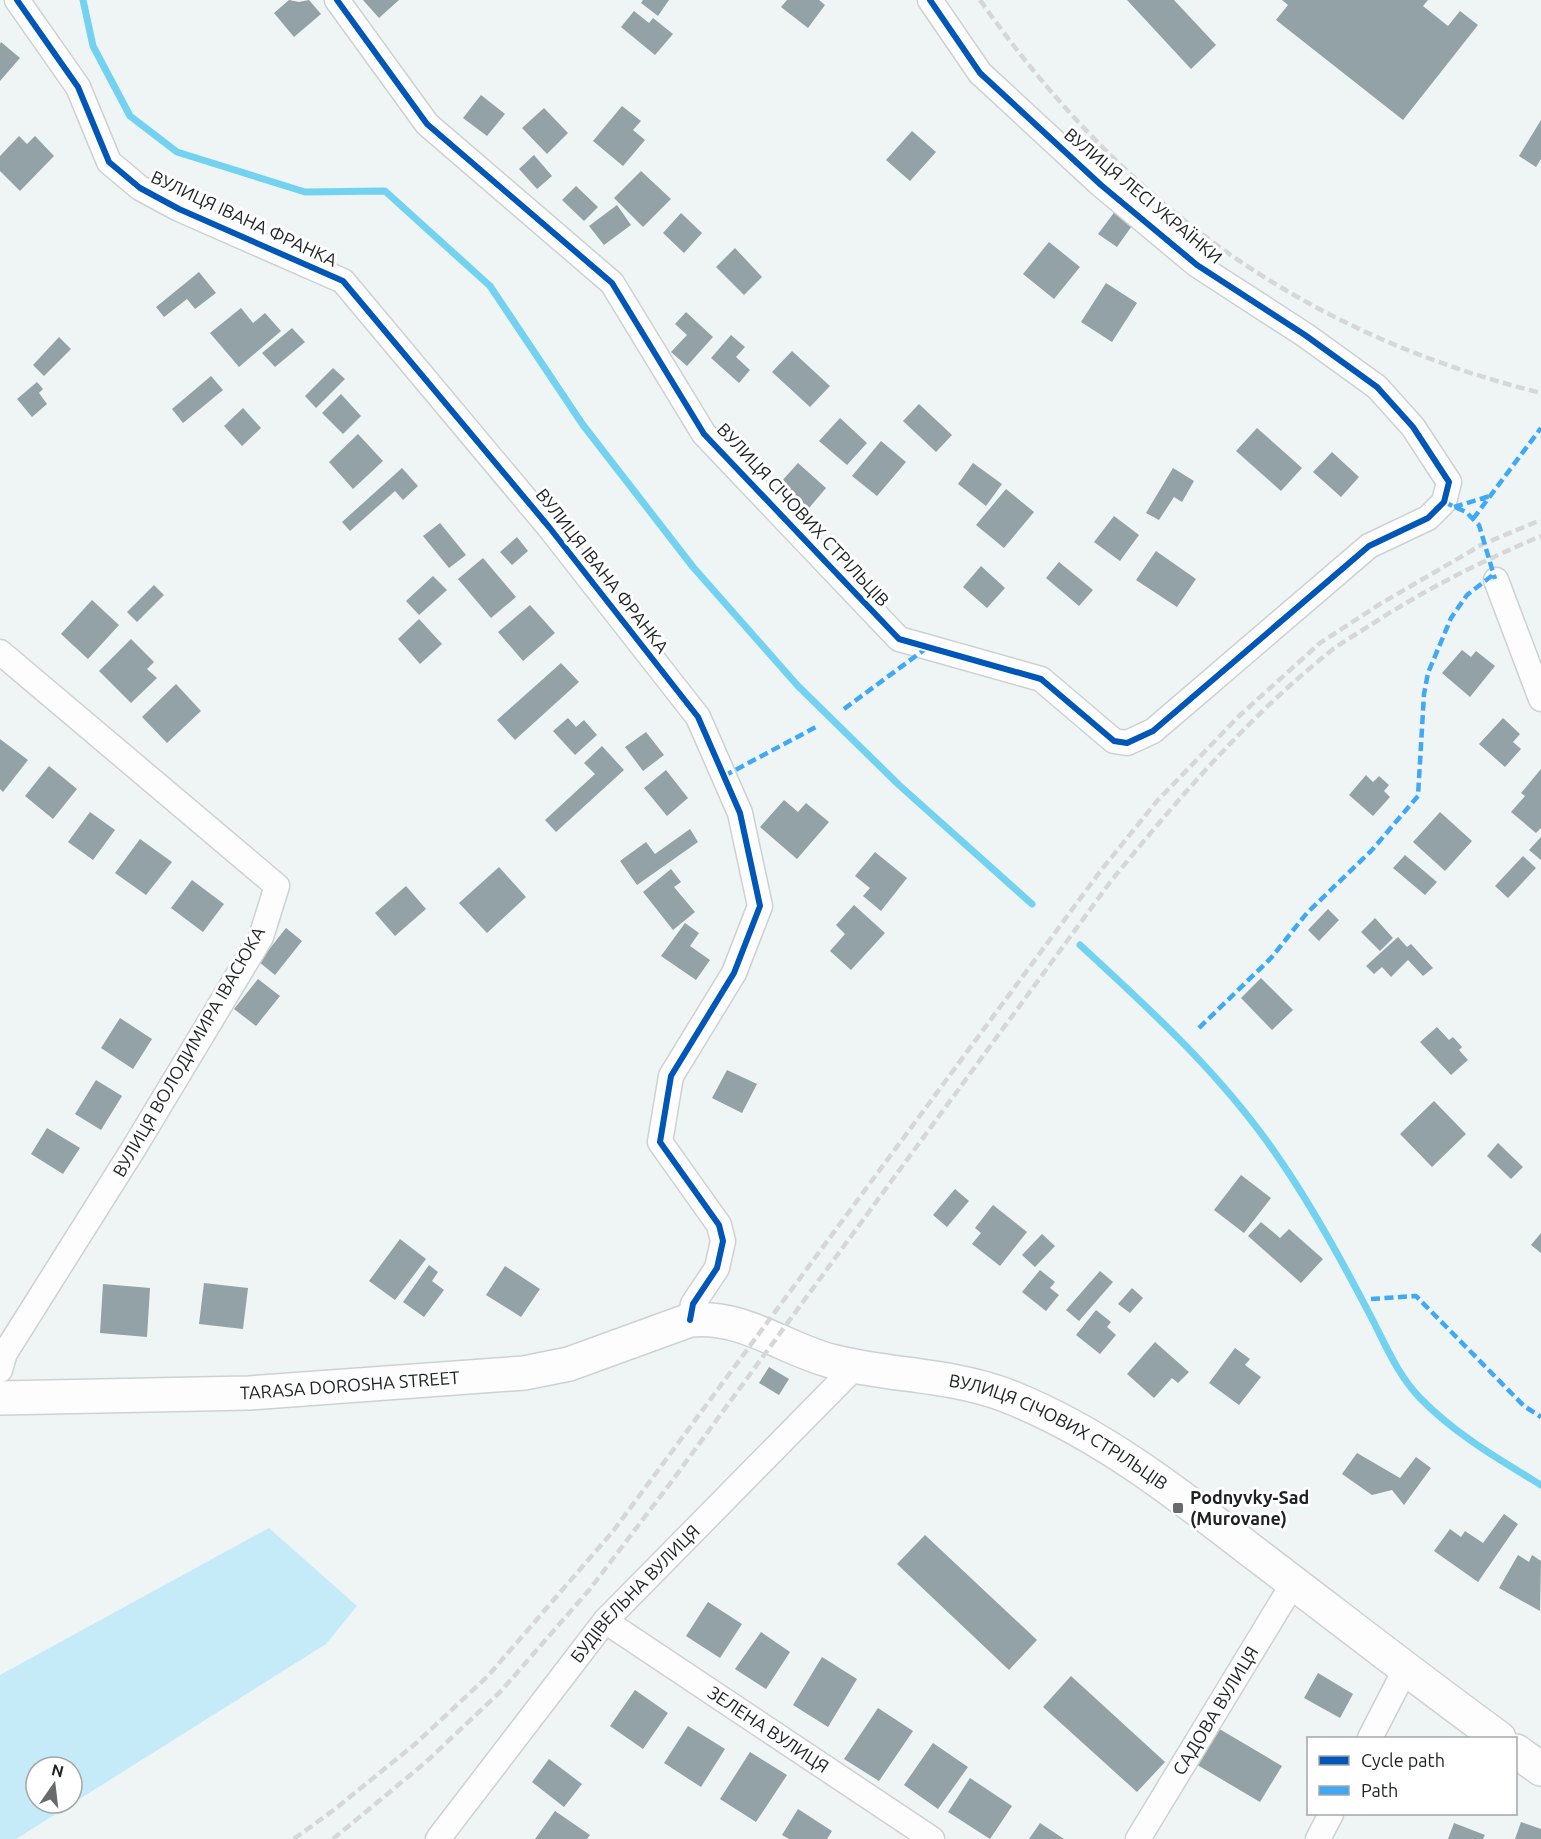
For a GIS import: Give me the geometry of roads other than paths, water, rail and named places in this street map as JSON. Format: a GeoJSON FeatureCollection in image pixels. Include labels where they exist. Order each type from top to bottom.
{"type":"FeatureCollection","features":[{"type":"Feature","properties":{"kind":"street","name":"ВУЛИЦЯ ІВАНА ФРАНКА"},"geometry":{"type":"LineString","coordinates":[[17,0],[78,87],[109,162],[140,188],[179,209],[343,281],[549,527],[698,717],[740,813],[760,906],[734,973],[671,1076],[660,1142],[719,1224],[723,1241],[717,1268],[693,1304],[690,1320]]}},
{"type":"Feature","properties":{"kind":"street","name":"ВУЛИЦЯ СІЧОВИХ СТРІЛЬЦІВ"},"geometry":{"type":"LineString","coordinates":[[338,0],[427,124],[612,283],[704,434],[899,639],[1041,679],[1114,741],[1127,743]]}},
{"type":"Feature","properties":{"kind":"street","name":"ВУЛИЦЯ ЛЕСІ УКРАЇНКИ"},"geometry":{"type":"LineString","coordinates":[[930,0],[980,73],[1101,185],[1197,265],[1305,335],[1377,387],[1413,428],[1449,482],[1444,502],[1428,518],[1369,546],[1153,731],[1127,743]]}},
{"type":"Feature","properties":{"kind":"street"},"geometry":{"type":"LineString","coordinates":[[1496,580],[1541,699]]}},
{"type":"Feature","properties":{"kind":"street","name":"ВУЛИЦЯ ВОЛОДИМИРА ІВАСЮКА"},"geometry":{"type":"LineString","coordinates":[[0,652],[277,886],[261,937],[134,1148],[5,1353],[0,1371]]}},
{"type":"Feature","properties":{"kind":"street","name":"TARASA DOROSHA STREET"},"geometry":{"type":"LineString","coordinates":[[0,1398],[249,1393],[524,1373],[568,1364],[690,1320],[706,1318],[735,1322],[769,1335],[791,1348],[855,1367]]}},
{"type":"Feature","properties":{"kind":"street","name":"ВУЛИЦЯ СІЧОВИХ СТРІЛЬЦІВ"},"geometry":{"type":"LineString","coordinates":[[855,1367],[969,1384],[1034,1408],[1098,1442],[1157,1480],[1294,1582],[1405,1670],[1498,1737]]}},
{"type":"Feature","properties":{"kind":"street","name":"БУДІВЕЛЬНА ВУЛИЦЯ"},"geometry":{"type":"LineString","coordinates":[[446,1836],[605,1621],[855,1367]]}},
{"type":"Feature","properties":{"kind":"street","name":"САДОВА ВУЛИЦЯ"},"geometry":{"type":"LineString","coordinates":[[1138,1839],[1294,1582]]}},
{"type":"Feature","properties":{"kind":"street","name":"ЗЕЛЕНА ВУЛИЦЯ"},"geometry":{"type":"LineString","coordinates":[[605,1621],[932,1839]]}},
{"type":"Feature","properties":{"kind":"street"},"geometry":{"type":"LineString","coordinates":[[1371,1737],[1405,1670]]}},
{"type":"Feature","properties":{"kind":"street"},"geometry":{"type":"LineString","coordinates":[[1517,1752],[1541,1769]]}},
{"type":"Feature","properties":{"kind":"street"},"geometry":{"type":"LineString","coordinates":[[1318,1839],[1331,1815]]}},
{"type":"Feature","properties":{"kind":"waterway"},"geometry":{"type":"LineString","coordinates":[[83,0],[93,46],[130,116],[177,152],[305,192],[385,191],[490,286],[583,425],[693,567],[798,686],[899,785],[1032,904]]}},
{"type":"Feature","properties":{"kind":"waterway"},"geometry":{"type":"LineString","coordinates":[[1080,945],[1187,1047],[1259,1130],[1316,1216],[1392,1357],[1404,1378],[1420,1398],[1462,1434],[1541,1485]]}},
{"type":"Feature","properties":{"kind":"railway"},"geometry":{"type":"LineString","coordinates":[[980,0],[1035,72],[1094,138],[1156,197],[1223,250],[1295,296],[1372,335],[1454,367],[1541,393]]}},
{"type":"Feature","properties":{"kind":"railway"},"geometry":{"type":"LineString","coordinates":[[294,1839],[414,1745],[488,1676],[614,1530],[1102,869],[1157,801],[1238,717],[1320,643],[1380,604],[1483,544],[1541,520]]}},
{"type":"Feature","properties":{"kind":"railway"},"geometry":{"type":"LineString","coordinates":[[333,1839],[426,1762],[501,1691],[590,1589],[669,1485],[1111,881],[1213,762],[1268,706],[1337,646],[1434,587],[1541,536]]}},
{"type":"Feature","properties":{"kind":"place","name":"Podnyvky-Sad (Murovane)"},"geometry":{"type":"Point","coordinates":[1178,1508]}}]}
